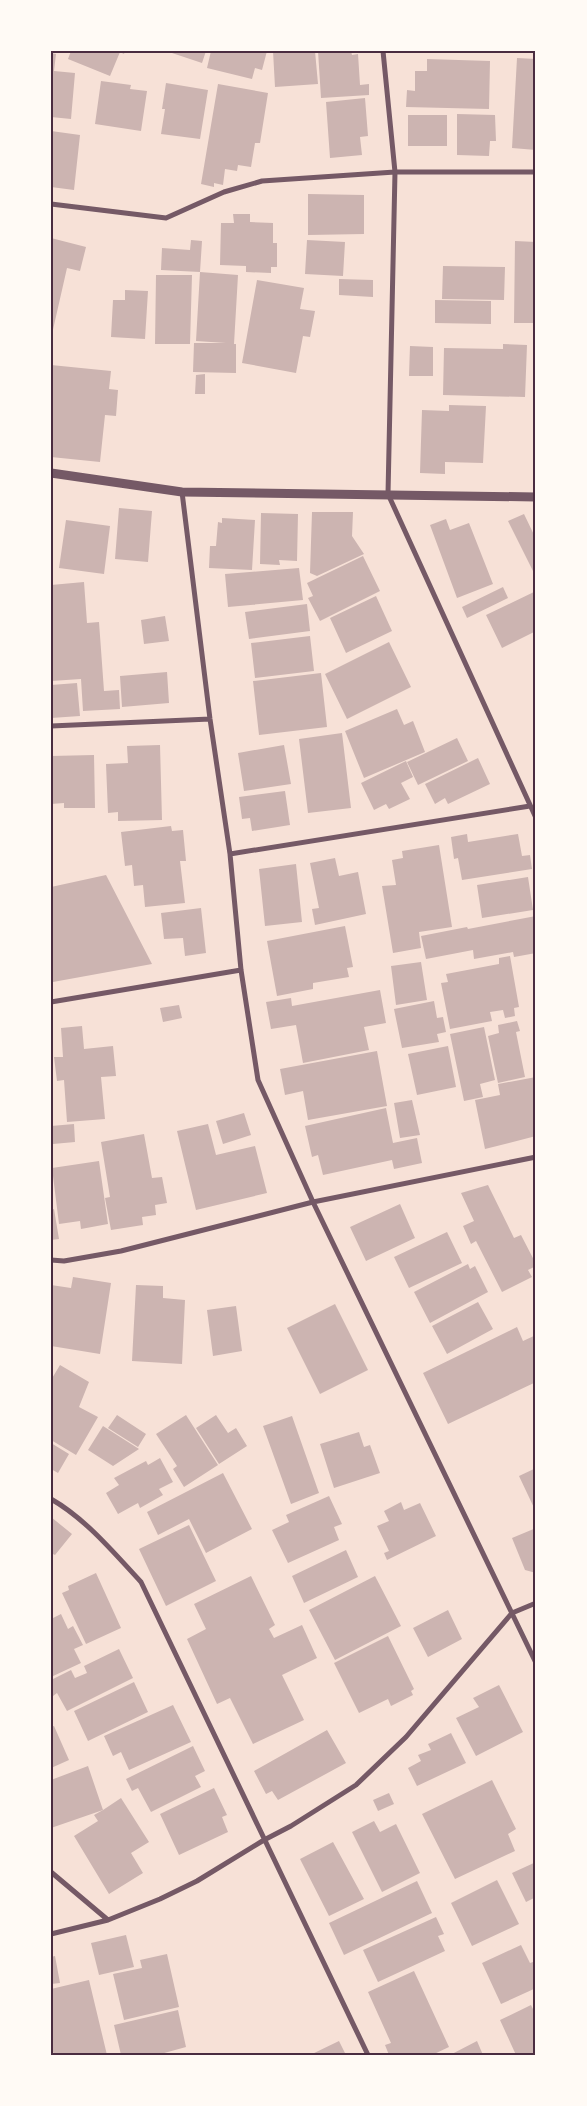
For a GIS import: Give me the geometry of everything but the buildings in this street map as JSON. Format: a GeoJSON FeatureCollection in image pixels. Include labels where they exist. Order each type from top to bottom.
{"type":"FeatureCollection","features":[{"type":"Feature","properties":{"kind":"street"},"geometry":{"type":"LineString","coordinates":[[383,51],[395,172],[388,494],[536,818]]}},
{"type":"Feature","properties":{"kind":"street"},"geometry":{"type":"LineString","coordinates":[[51,204],[166,218],[224,192],[262,181],[395,172],[536,172]]}},
{"type":"Feature","properties":{"kind":"street"},"geometry":{"type":"LineString","coordinates":[[51,473],[182,492],[536,498]]}},
{"type":"Feature","properties":{"kind":"street"},"geometry":{"type":"LineString","coordinates":[[182,492],[210,719],[230,854],[241,970],[258,1080],[313,1202],[536,1663]]}},
{"type":"Feature","properties":{"kind":"street"},"geometry":{"type":"LineString","coordinates":[[51,726],[210,719]]}},
{"type":"Feature","properties":{"kind":"street"},"geometry":{"type":"LineString","coordinates":[[230,854],[530,806]]}},
{"type":"Feature","properties":{"kind":"street"},"geometry":{"type":"LineString","coordinates":[[51,1002],[241,970]]}},
{"type":"Feature","properties":{"kind":"street"},"geometry":{"type":"LineString","coordinates":[[51,1260],[64,1261],[121,1251],[313,1202],[536,1156]]}},
{"type":"Feature","properties":{"kind":"street"},"geometry":{"type":"LineString","coordinates":[[51,1499],[65,1507],[112,1550],[141,1582],[368,2055]]}},
{"type":"Feature","properties":{"kind":"street"},"geometry":{"type":"LineString","coordinates":[[51,1934],[108,1920],[160,1899],[197,1881],[264,1840],[291,1826],[356,1785],[406,1737],[512,1613],[536,1603]]}},
{"type":"Feature","properties":{"kind":"street"},"geometry":{"type":"LineString","coordinates":[[51,1872],[108,1920]]}}]}
